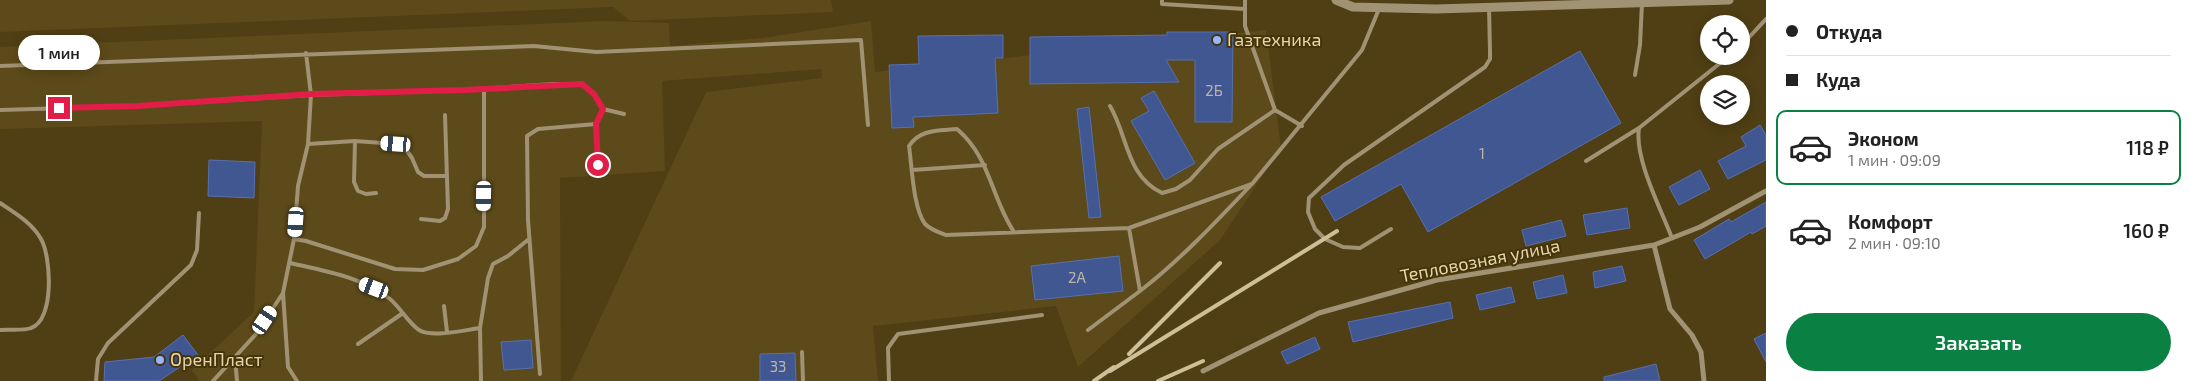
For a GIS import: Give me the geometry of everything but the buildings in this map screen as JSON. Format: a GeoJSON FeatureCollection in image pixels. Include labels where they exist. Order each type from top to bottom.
{"type":"FeatureCollection","features":[{"type":"Feature","properties":{"kind":"street"},"geometry":{"type":"LineString","coordinates":[[1336,0],[1353,7],[1380,8],[1729,0]]}},
{"type":"Feature","properties":{"kind":"street","name":"Тепловозная улица"},"geometry":{"type":"LineString","coordinates":[[1203,371],[1319,313],[1437,280],[1654,244],[1700,227],[1766,191]]}},
{"type":"Feature","properties":{"kind":"street"},"geometry":{"type":"LineString","coordinates":[[1654,244],[1670,309],[1692,335],[1701,352],[1704,381]]}},
{"type":"Feature","properties":{"kind":"lane"},"geometry":{"type":"LineString","coordinates":[[1162,0],[1162,4],[1245,9]]}},
{"type":"Feature","properties":{"kind":"lane"},"geometry":{"type":"LineString","coordinates":[[1245,0],[1245,26],[1275,110],[1302,126]]}},
{"type":"Feature","properties":{"kind":"lane"},"geometry":{"type":"LineString","coordinates":[[1635,75],[1640,45],[1642,3]]}},
{"type":"Feature","properties":{"kind":"lane"},"geometry":{"type":"LineString","coordinates":[[1391,229],[1360,248],[1343,247],[1325,239],[1315,229],[1308,212],[1310,198],[1344,165],[1485,68],[1490,59],[1489,7]]}},
{"type":"Feature","properties":{"kind":"lane"},"geometry":{"type":"LineString","coordinates":[[1088,330],[1166,270],[1198,241],[1252,184],[1302,126],[1362,50],[1380,8]]}},
{"type":"Feature","properties":{"kind":"lane"},"geometry":{"type":"LineString","coordinates":[[1750,36],[1766,19]]}},
{"type":"Feature","properties":{"kind":"lane"},"geometry":{"type":"LineString","coordinates":[[0,66],[306,53],[534,46],[596,52],[861,40],[868,125]]}},
{"type":"Feature","properties":{"kind":"lane"},"geometry":{"type":"LineString","coordinates":[[297,381],[288,367],[283,293],[294,239],[298,186],[308,144],[311,94],[306,53]]}},
{"type":"Feature","properties":{"kind":"lane"},"geometry":{"type":"LineString","coordinates":[[1586,161],[1639,128],[1718,65]]}},
{"type":"Feature","properties":{"kind":"lane"},"geometry":{"type":"LineString","coordinates":[[0,110],[137,106],[311,94],[582,84],[594,94],[603,109],[624,114]]}},
{"type":"Feature","properties":{"kind":"lane"},"geometry":{"type":"LineString","coordinates":[[294,239],[395,269],[423,270],[458,259],[476,246],[484,227],[484,89]]}},
{"type":"Feature","properties":{"kind":"lane"},"geometry":{"type":"LineString","coordinates":[[1110,106],[1128,153],[1141,178],[1150,188],[1162,193],[1176,189],[1190,180],[1218,149],[1275,110]]}},
{"type":"Feature","properties":{"kind":"lane"},"geometry":{"type":"LineString","coordinates":[[598,165],[596,124],[603,109]]}},
{"type":"Feature","properties":{"kind":"lane"},"geometry":{"type":"LineString","coordinates":[[421,219],[440,221],[445,218],[448,210],[445,114]]}},
{"type":"Feature","properties":{"kind":"lane"},"geometry":{"type":"LineString","coordinates":[[540,374],[529,239],[527,136],[538,129],[596,124]]}},
{"type":"Feature","properties":{"kind":"lane"},"geometry":{"type":"LineString","coordinates":[[1639,128],[1637,138],[1639,154],[1672,238]]}},
{"type":"Feature","properties":{"kind":"lane"},"geometry":{"type":"LineString","coordinates":[[1014,232],[1008,223],[985,166],[969,140],[956,129],[928,131],[914,138],[909,146],[919,212],[925,223],[934,231],[946,235],[1128,228],[1252,184]]}},
{"type":"Feature","properties":{"kind":"lane"},"geometry":{"type":"LineString","coordinates":[[308,144],[355,141],[396,144],[405,148],[418,172],[424,176],[446,176]]}},
{"type":"Feature","properties":{"kind":"lane"},"geometry":{"type":"LineString","coordinates":[[355,141],[354,182],[358,192],[366,194],[376,193]]}},
{"type":"Feature","properties":{"kind":"lane"},"geometry":{"type":"LineString","coordinates":[[912,170],[985,166]]}},
{"type":"Feature","properties":{"kind":"lane"},"geometry":{"type":"LineString","coordinates":[[0,203],[18,214],[42,239],[47,256],[48,305],[42,319],[32,328],[0,330]]}},
{"type":"Feature","properties":{"kind":"lane"},"geometry":{"type":"LineString","coordinates":[[96,381],[98,359],[108,343],[191,265],[197,250],[199,212]]}},
{"type":"Feature","properties":{"kind":"lane"},"geometry":{"type":"LineString","coordinates":[[1128,228],[1140,291]]}},
{"type":"Feature","properties":{"kind":"lane"},"geometry":{"type":"LineString","coordinates":[[481,381],[480,328],[488,278],[494,264],[508,256],[529,239]]}},
{"type":"Feature","properties":{"kind":"lane"},"geometry":{"type":"LineString","coordinates":[[290,262],[340,274],[374,288],[392,300],[419,330],[432,334],[480,328]]}},
{"type":"Feature","properties":{"kind":"lane"},"geometry":{"type":"LineString","coordinates":[[213,381],[256,334],[283,293]]}},
{"type":"Feature","properties":{"kind":"lane"},"geometry":{"type":"LineString","coordinates":[[444,306],[447,332]]}},
{"type":"Feature","properties":{"kind":"lane"},"geometry":{"type":"LineString","coordinates":[[358,344],[404,313]]}},
{"type":"Feature","properties":{"kind":"lane"},"geometry":{"type":"LineString","coordinates":[[889,381],[888,348],[898,334],[1042,315]]}},
{"type":"Feature","properties":{"kind":"lane"},"geometry":{"type":"LineString","coordinates":[[802,352],[803,381]]}},
{"type":"Feature","properties":{"kind":"lane"},"geometry":{"type":"LineString","coordinates":[[235,358],[237,381]]}},
{"type":"Feature","properties":{"kind":"shaded area"},"geometry":{"type":"Polygon","coordinates":[[[0,0],[831,0],[833,12],[630,21],[613,7],[0,32],[0,0]]]}},
{"type":"Feature","properties":{"kind":"shaded area"},"geometry":{"type":"Polygon","coordinates":[[[604,21],[669,23],[670,46],[763,38],[871,21],[875,72],[1266,30],[1281,148],[1220,240],[1078,367],[1056,306],[873,326],[878,381],[571,381],[706,92],[822,78],[821,69],[662,81],[665,171],[560,178],[561,381],[199,381],[192,370],[254,312],[262,121],[0,129],[0,47],[604,21]]]}},
{"type":"Feature","properties":{"kind":"railway"},"geometry":{"type":"LineString","coordinates":[[1110,371],[1337,231]]}},
{"type":"Feature","properties":{"kind":"railway"},"geometry":{"type":"LineString","coordinates":[[1129,354],[1220,263]]}},
{"type":"Feature","properties":{"kind":"railway"},"geometry":{"type":"LineString","coordinates":[[1158,381],[1203,361]]}},
{"type":"Feature","properties":{"kind":"railway"},"geometry":{"type":"LineString","coordinates":[[1094,381],[1114,367]]}},
{"type":"Feature","properties":{"kind":"place","name":"Газтехника"},"geometry":{"type":"Point","coordinates":[1217,40]}},
{"type":"Feature","properties":{"kind":"place","name":"ОренПласт"},"geometry":{"type":"Point","coordinates":[160,360]}},
{"type":"Feature","properties":{"kind":"route"},"geometry":{"type":"LineString","coordinates":[[59,108],[137,106],[311,94],[464,90],[582,84],[594,94],[603,109],[596,124],[598,165]]}}]}
